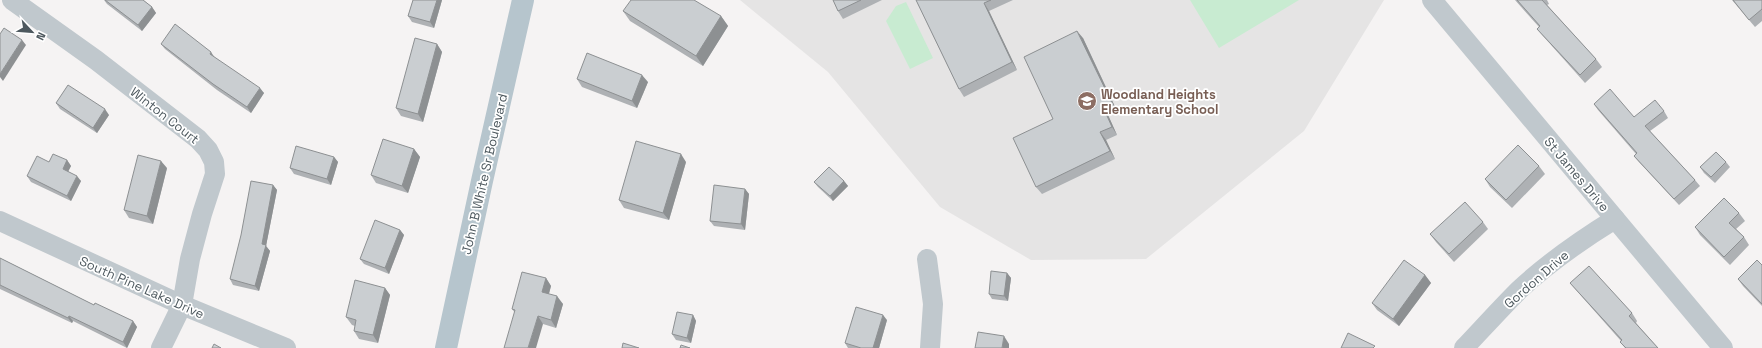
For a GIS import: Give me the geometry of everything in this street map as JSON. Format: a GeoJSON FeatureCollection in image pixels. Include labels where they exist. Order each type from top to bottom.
{"type":"FeatureCollection","features":[{"type":"Feature","properties":{"kind":"main road","name":"John B White Sr Boulevard"},"geometry":{"type":"LineString","coordinates":[[446,348],[480,188],[523,0]]}},
{"type":"Feature","properties":{"kind":"street","name":"Winton Court"},"geometry":{"type":"LineString","coordinates":[[12,0],[96,60],[198,139],[208,150],[214,162],[215,174],[192,251],[182,305],[161,348]]}},
{"type":"Feature","properties":{"kind":"street","name":"St James Drive"},"geometry":{"type":"LineString","coordinates":[[1432,0],[1723,348]]}},
{"type":"Feature","properties":{"kind":"street","name":"Gordon Drive"},"geometry":{"type":"LineString","coordinates":[[1464,348],[1519,290],[1549,264],[1581,240],[1615,219]]}},
{"type":"Feature","properties":{"kind":"street","name":"South Pine Lake Drive"},"geometry":{"type":"LineString","coordinates":[[0,222],[182,305],[286,348]]}},
{"type":"Feature","properties":{"kind":"street"},"geometry":{"type":"LineString","coordinates":[[927,259],[933,304],[930,348]]}},
{"type":"Feature","properties":{"kind":"shaded area","name":"Woodland Heights Elementary School"},"geometry":{"type":"Polygon","coordinates":[[[740,0],[1384,0],[1304,131],[1146,259],[1031,260],[940,207],[828,72],[740,0]]]}},
{"type":"Feature","properties":{"kind":"green space"},"geometry":{"type":"Polygon","coordinates":[[[1190,0],[1299,0],[1219,48],[1190,0]]]}},
{"type":"Feature","properties":{"kind":"green space"},"geometry":{"type":"Polygon","coordinates":[[[906,2],[933,58],[910,69],[886,21],[896,6],[906,2]]]}},
{"type":"Feature","properties":{"kind":"building"},"geometry":{"type":"Polygon","coordinates":[[[105,0],[143,0],[152,7],[138,25],[105,0]]]}},
{"type":"Feature","properties":{"kind":"building"},"geometry":{"type":"Polygon","coordinates":[[[413,0],[437,0],[430,22],[408,16],[413,0]]]}},
{"type":"Feature","properties":{"kind":"building"},"geometry":{"type":"Polygon","coordinates":[[[631,0],[694,0],[721,16],[696,56],[623,11],[631,0]]]}},
{"type":"Feature","properties":{"kind":"building"},"geometry":{"type":"Polygon","coordinates":[[[833,0],[861,0],[838,11],[833,0]]]}},
{"type":"Feature","properties":{"kind":"building"},"geometry":{"type":"Polygon","coordinates":[[[916,0],[991,0],[984,3],[1012,62],[959,89],[916,0]]]}},
{"type":"Feature","properties":{"kind":"building"},"geometry":{"type":"Polygon","coordinates":[[[1517,0],[1542,0],[1596,59],[1580,75],[1537,29],[1540,26],[1517,0]]]}},
{"type":"Feature","properties":{"kind":"building"},"geometry":{"type":"Polygon","coordinates":[[[1733,0],[1762,0],[1762,9],[1749,20],[1733,0]]]}},
{"type":"Feature","properties":{"kind":"building"},"geometry":{"type":"Polygon","coordinates":[[[175,24],[211,52],[210,54],[260,88],[247,107],[213,84],[161,44],[175,24]]]}},
{"type":"Feature","properties":{"kind":"building"},"geometry":{"type":"Polygon","coordinates":[[[4,28],[22,40],[0,74],[0,34],[4,28]]]}},
{"type":"Feature","properties":{"kind":"building"},"geometry":{"type":"Polygon","coordinates":[[[1077,31],[1112,103],[1103,107],[1112,127],[1100,132],[1110,151],[1036,187],[1013,138],[1053,119],[1024,57],[1077,31]]]}},
{"type":"Feature","properties":{"kind":"building"},"geometry":{"type":"Polygon","coordinates":[[[415,38],[437,44],[418,114],[396,108],[415,38]]]}},
{"type":"Feature","properties":{"kind":"building"},"geometry":{"type":"Polygon","coordinates":[[[587,53],[642,75],[632,101],[577,79],[587,53]]]}},
{"type":"Feature","properties":{"kind":"building"},"geometry":{"type":"Polygon","coordinates":[[[68,85],[105,109],[93,128],[56,103],[68,85]]]}},
{"type":"Feature","properties":{"kind":"building"},"geometry":{"type":"Polygon","coordinates":[[[1610,89],[1634,117],[1655,100],[1664,111],[1645,126],[1695,180],[1674,199],[1634,156],[1637,153],[1594,104],[1610,89]]]}},
{"type":"Feature","properties":{"kind":"building"},"geometry":{"type":"Polygon","coordinates":[[[383,139],[414,149],[402,186],[371,175],[383,139]]]}},
{"type":"Feature","properties":{"kind":"building"},"geometry":{"type":"Polygon","coordinates":[[[636,141],[681,154],[663,213],[619,200],[636,141]]]}},
{"type":"Feature","properties":{"kind":"building"},"geometry":{"type":"Polygon","coordinates":[[[1518,145],[1539,166],[1506,200],[1485,179],[1518,145]]]}},
{"type":"Feature","properties":{"kind":"building"},"geometry":{"type":"Polygon","coordinates":[[[296,146],[334,157],[327,179],[290,168],[296,146]]]}},
{"type":"Feature","properties":{"kind":"building"},"geometry":{"type":"Polygon","coordinates":[[[1716,152],[1726,162],[1711,177],[1700,167],[1716,152]]]}},
{"type":"Feature","properties":{"kind":"building"},"geometry":{"type":"Polygon","coordinates":[[[53,154],[67,160],[63,169],[77,176],[67,196],[27,176],[37,156],[49,162],[53,154]]]}},
{"type":"Feature","properties":{"kind":"building"},"geometry":{"type":"Polygon","coordinates":[[[138,155],[161,161],[147,216],[124,210],[138,155]]]}},
{"type":"Feature","properties":{"kind":"building"},"geometry":{"type":"Polygon","coordinates":[[[829,167],[844,181],[830,196],[814,182],[829,167]]]}},
{"type":"Feature","properties":{"kind":"building"},"geometry":{"type":"Polygon","coordinates":[[[251,181],[273,185],[262,244],[266,245],[255,286],[230,279],[241,235],[251,181]]]}},
{"type":"Feature","properties":{"kind":"building"},"geometry":{"type":"Polygon","coordinates":[[[714,185],[745,189],[741,224],[710,221],[714,185]]]}},
{"type":"Feature","properties":{"kind":"building"},"geometry":{"type":"Polygon","coordinates":[[[1724,198],[1739,213],[1729,223],[1744,237],[1724,257],[1695,227],[1724,198]]]}},
{"type":"Feature","properties":{"kind":"building"},"geometry":{"type":"Polygon","coordinates":[[[1465,202],[1483,222],[1449,254],[1430,234],[1465,202]]]}},
{"type":"Feature","properties":{"kind":"building"},"geometry":{"type":"Polygon","coordinates":[[[375,220],[400,230],[385,268],[360,259],[375,220]]]}},
{"type":"Feature","properties":{"kind":"building"},"geometry":{"type":"Polygon","coordinates":[[[0,258],[94,305],[95,303],[133,321],[123,342],[69,316],[68,318],[0,285],[0,258]]]}},
{"type":"Feature","properties":{"kind":"building"},"geometry":{"type":"Polygon","coordinates":[[[1404,260],[1425,275],[1393,319],[1372,303],[1404,260]]]}},
{"type":"Feature","properties":{"kind":"building"},"geometry":{"type":"Polygon","coordinates":[[[1757,260],[1762,265],[1762,304],[1738,279],[1757,260]]]}},
{"type":"Feature","properties":{"kind":"building"},"geometry":{"type":"Polygon","coordinates":[[[1589,266],[1632,313],[1629,316],[1658,348],[1626,348],[1620,342],[1622,340],[1570,283],[1589,266]]]}},
{"type":"Feature","properties":{"kind":"building"},"geometry":{"type":"Polygon","coordinates":[[[991,271],[1007,273],[1004,296],[989,294],[991,271]]]}},
{"type":"Feature","properties":{"kind":"building"},"geometry":{"type":"Polygon","coordinates":[[[522,272],[546,278],[542,292],[557,296],[551,320],[538,316],[528,348],[504,348],[515,310],[512,309],[522,272]]]}},
{"type":"Feature","properties":{"kind":"building"},"geometry":{"type":"Polygon","coordinates":[[[355,280],[385,288],[373,335],[354,331],[356,320],[346,317],[355,280]]]}},
{"type":"Feature","properties":{"kind":"building"},"geometry":{"type":"Polygon","coordinates":[[[856,307],[883,315],[873,348],[861,348],[845,343],[856,307]]]}},
{"type":"Feature","properties":{"kind":"building"},"geometry":{"type":"Polygon","coordinates":[[[677,312],[693,315],[687,338],[672,334],[677,312]]]}},
{"type":"Feature","properties":{"kind":"building"},"geometry":{"type":"Polygon","coordinates":[[[978,332],[1004,336],[1002,348],[975,348],[978,332]]]}},
{"type":"Feature","properties":{"kind":"building"},"geometry":{"type":"Polygon","coordinates":[[[1348,333],[1375,346],[1373,348],[1341,348],[1348,333]]]}},
{"type":"Feature","properties":{"kind":"building"},"geometry":{"type":"Polygon","coordinates":[[[623,343],[639,348],[622,348],[623,343]]]}},
{"type":"Feature","properties":{"kind":"building"},"geometry":{"type":"Polygon","coordinates":[[[214,344],[221,348],[212,348],[214,344]]]}},
{"type":"Feature","properties":{"kind":"building"},"geometry":{"type":"Polygon","coordinates":[[[681,345],[690,348],[680,348],[681,345]]]}},
{"type":"Feature","properties":{"kind":"place","name":"Woodland Heights Elementary School"},"geometry":{"type":"Point","coordinates":[1087,101]}}]}
